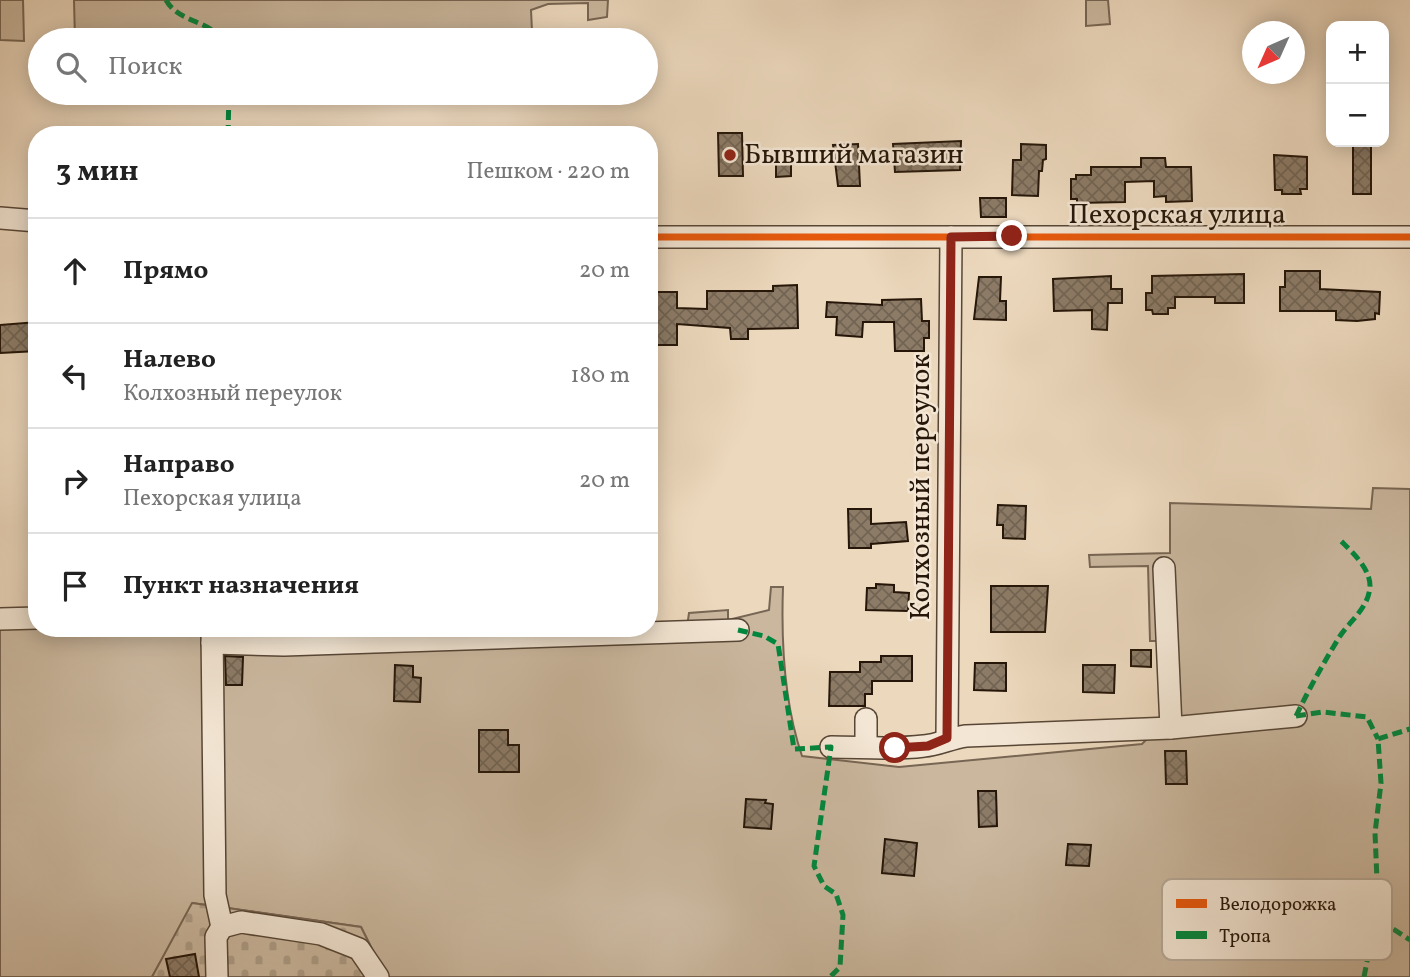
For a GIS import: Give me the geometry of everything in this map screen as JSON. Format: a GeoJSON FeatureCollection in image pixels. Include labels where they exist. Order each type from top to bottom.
{"type":"FeatureCollection","features":[{"type":"Feature","properties":{"kind":"street"},"geometry":{"type":"LineString","coordinates":[[0,218],[28,220]]}},
{"type":"Feature","properties":{"kind":"street","name":"Пехорская улица"},"geometry":{"type":"LineString","coordinates":[[658,237],[1410,237]]}},
{"type":"Feature","properties":{"kind":"street","name":"Колхозный переулок"},"geometry":{"type":"LineString","coordinates":[[947,738],[951,237]]}},
{"type":"Feature","properties":{"kind":"street"},"geometry":{"type":"LineString","coordinates":[[1164,568],[1171,728]]}},
{"type":"Feature","properties":{"kind":"street"},"geometry":{"type":"LineString","coordinates":[[0,619],[28,618]]}},
{"type":"Feature","properties":{"kind":"street"},"geometry":{"type":"LineString","coordinates":[[658,633],[738,630]]}},
{"type":"Feature","properties":{"kind":"street"},"geometry":{"type":"LineString","coordinates":[[212,637],[216,907],[222,927]]}},
{"type":"Feature","properties":{"kind":"street"},"geometry":{"type":"LineString","coordinates":[[226,637],[284,645],[526,637]]}},
{"type":"Feature","properties":{"kind":"street"},"geometry":{"type":"LineString","coordinates":[[831,747],[928,746],[947,738],[1171,728],[1296,716]]}},
{"type":"Feature","properties":{"kind":"street"},"geometry":{"type":"LineString","coordinates":[[866,719],[866,747]]}},
{"type":"Feature","properties":{"kind":"street"},"geometry":{"type":"LineString","coordinates":[[217,977],[216,937],[222,927],[241,922],[321,934],[359,949],[378,977]]}},
{"type":"Feature","properties":{"kind":"green space"},"geometry":{"type":"Polygon","coordinates":[[[0,0],[23,0],[24,41],[0,40],[0,0]]]}},
{"type":"Feature","properties":{"kind":"green space"},"geometry":{"type":"Polygon","coordinates":[[[74,0],[608,0],[607,17],[588,20],[588,3],[548,4],[531,10],[532,28],[75,28],[74,0]]]}},
{"type":"Feature","properties":{"kind":"green space"},"geometry":{"type":"Polygon","coordinates":[[[1086,0],[1108,0],[1110,24],[1086,26],[1086,0]]]}},
{"type":"Feature","properties":{"kind":"green space"},"geometry":{"type":"Polygon","coordinates":[[[1373,488],[1410,489],[1410,977],[386,977],[361,927],[193,903],[152,977],[0,977],[0,610],[28,624],[28,637],[658,637],[658,628],[687,627],[689,613],[728,610],[728,620],[769,610],[771,587],[783,587],[785,673],[791,715],[802,756],[899,767],[1142,744],[1164,722],[1162,641],[1150,641],[1148,566],[1090,567],[1089,555],[1170,553],[1170,503],[1371,509],[1373,488]]]}},
{"type":"Feature","properties":{"kind":"green space"},"geometry":{"type":"Polygon","coordinates":[[[192,903],[361,927],[386,977],[152,977],[192,903]]]}},
{"type":"Feature","properties":{"kind":"building","name":"Бывший магазин"},"geometry":{"type":"Polygon","coordinates":[[[718,133],[742,133],[743,176],[719,176],[718,133]]]}},
{"type":"Feature","properties":{"kind":"building"},"geometry":{"type":"Polygon","coordinates":[[[961,141],[960,170],[895,172],[893,144],[961,141]]]}},
{"type":"Feature","properties":{"kind":"building"},"geometry":{"type":"Polygon","coordinates":[[[858,144],[860,186],[838,186],[833,145],[858,144]]]}},
{"type":"Feature","properties":{"kind":"building"},"geometry":{"type":"Polygon","coordinates":[[[1021,144],[1046,145],[1046,159],[1043,160],[1042,171],[1039,171],[1038,196],[1012,195],[1013,160],[1021,160],[1021,144]]]}},
{"type":"Feature","properties":{"kind":"building"},"geometry":{"type":"Polygon","coordinates":[[[1353,147],[1371,147],[1371,194],[1353,194],[1353,147]]]}},
{"type":"Feature","properties":{"kind":"building"},"geometry":{"type":"Polygon","coordinates":[[[1274,155],[1307,157],[1307,189],[1300,189],[1301,194],[1282,194],[1282,190],[1275,190],[1274,155]]]}},
{"type":"Feature","properties":{"kind":"building"},"geometry":{"type":"Polygon","coordinates":[[[1141,158],[1165,158],[1166,167],[1191,167],[1192,201],[1166,202],[1166,196],[1154,197],[1154,181],[1125,182],[1125,202],[1077,203],[1077,199],[1071,199],[1071,179],[1076,179],[1076,175],[1091,175],[1091,167],[1141,167],[1141,158]]]}},
{"type":"Feature","properties":{"kind":"building"},"geometry":{"type":"Polygon","coordinates":[[[791,161],[791,176],[776,177],[776,162],[791,161]]]}},
{"type":"Feature","properties":{"kind":"building"},"geometry":{"type":"Polygon","coordinates":[[[980,198],[1006,198],[1006,217],[981,217],[980,198]]]}},
{"type":"Feature","properties":{"kind":"building"},"geometry":{"type":"Polygon","coordinates":[[[1285,271],[1320,271],[1320,289],[1380,292],[1379,314],[1375,313],[1375,319],[1357,321],[1336,320],[1336,311],[1280,311],[1280,287],[1285,287],[1285,271]]]}},
{"type":"Feature","properties":{"kind":"building"},"geometry":{"type":"Polygon","coordinates":[[[1244,274],[1244,303],[1215,303],[1215,297],[1175,297],[1175,308],[1168,308],[1168,314],[1153,314],[1152,310],[1146,310],[1146,293],[1152,293],[1152,276],[1244,274]]]}},
{"type":"Feature","properties":{"kind":"building"},"geometry":{"type":"Polygon","coordinates":[[[1111,276],[1111,289],[1122,289],[1122,303],[1108,303],[1107,330],[1092,329],[1092,310],[1054,311],[1053,279],[1111,276]]]}},
{"type":"Feature","properties":{"kind":"building"},"geometry":{"type":"Polygon","coordinates":[[[979,277],[1001,277],[1000,301],[1006,301],[1006,320],[974,319],[979,277]]]}},
{"type":"Feature","properties":{"kind":"building"},"geometry":{"type":"Polygon","coordinates":[[[797,285],[798,328],[748,329],[748,339],[731,339],[730,328],[677,324],[677,345],[658,345],[658,292],[677,292],[677,308],[707,309],[707,291],[773,291],[773,286],[797,285]]]}},
{"type":"Feature","properties":{"kind":"building"},"geometry":{"type":"Polygon","coordinates":[[[921,299],[922,321],[929,321],[929,338],[924,338],[924,351],[895,351],[894,322],[863,322],[862,337],[836,335],[837,317],[826,317],[827,302],[882,305],[882,300],[921,299]]]}},
{"type":"Feature","properties":{"kind":"building"},"geometry":{"type":"Polygon","coordinates":[[[28,323],[28,351],[0,353],[0,325],[28,323]]]}},
{"type":"Feature","properties":{"kind":"building"},"geometry":{"type":"Polygon","coordinates":[[[998,505],[1026,506],[1025,539],[1003,538],[1003,525],[997,525],[998,505]]]}},
{"type":"Feature","properties":{"kind":"building"},"geometry":{"type":"Polygon","coordinates":[[[848,509],[871,509],[871,524],[906,522],[908,541],[871,544],[871,548],[849,548],[848,509]]]}},
{"type":"Feature","properties":{"kind":"building"},"geometry":{"type":"Polygon","coordinates":[[[876,584],[894,585],[894,592],[909,593],[908,611],[866,610],[867,588],[876,588],[876,584]]]}},
{"type":"Feature","properties":{"kind":"building"},"geometry":{"type":"Polygon","coordinates":[[[991,586],[1048,586],[1045,632],[991,632],[991,586]]]}},
{"type":"Feature","properties":{"kind":"building"},"geometry":{"type":"Polygon","coordinates":[[[1131,650],[1151,650],[1151,667],[1131,666],[1131,650]]]}},
{"type":"Feature","properties":{"kind":"building"},"geometry":{"type":"Polygon","coordinates":[[[225,656],[243,657],[242,685],[226,685],[225,656]]]}},
{"type":"Feature","properties":{"kind":"building"},"geometry":{"type":"Polygon","coordinates":[[[881,656],[912,656],[912,681],[872,681],[872,694],[865,694],[865,706],[829,706],[830,672],[860,672],[860,662],[881,662],[881,656]]]}},
{"type":"Feature","properties":{"kind":"building"},"geometry":{"type":"Polygon","coordinates":[[[975,663],[1006,663],[1006,691],[974,690],[975,663]]]}},
{"type":"Feature","properties":{"kind":"building"},"geometry":{"type":"Polygon","coordinates":[[[395,665],[413,666],[413,677],[421,678],[420,702],[394,701],[395,665]]]}},
{"type":"Feature","properties":{"kind":"building"},"geometry":{"type":"Polygon","coordinates":[[[1083,665],[1115,665],[1114,693],[1083,692],[1083,665]]]}},
{"type":"Feature","properties":{"kind":"building"},"geometry":{"type":"Polygon","coordinates":[[[479,730],[508,730],[508,745],[519,745],[519,772],[479,772],[479,730]]]}},
{"type":"Feature","properties":{"kind":"building"},"geometry":{"type":"Polygon","coordinates":[[[1165,751],[1186,751],[1187,784],[1166,784],[1165,751]]]}},
{"type":"Feature","properties":{"kind":"building"},"geometry":{"type":"Polygon","coordinates":[[[978,791],[996,791],[997,826],[979,827],[978,791]]]}},
{"type":"Feature","properties":{"kind":"building"},"geometry":{"type":"Polygon","coordinates":[[[746,799],[766,800],[765,803],[773,804],[771,829],[744,827],[746,799]]]}},
{"type":"Feature","properties":{"kind":"building"},"geometry":{"type":"Polygon","coordinates":[[[885,839],[917,843],[914,876],[882,873],[885,839]]]}},
{"type":"Feature","properties":{"kind":"building"},"geometry":{"type":"Polygon","coordinates":[[[1068,844],[1091,845],[1089,866],[1066,865],[1068,844]]]}},
{"type":"Feature","properties":{"kind":"building"},"geometry":{"type":"Polygon","coordinates":[[[195,954],[199,977],[170,977],[166,959],[195,954]]]}},
{"type":"Feature","properties":{"kind":"marked path"},"geometry":{"type":"LineString","coordinates":[[166,0],[178,13],[209,28]]}},
{"type":"Feature","properties":{"kind":"marked path"},"geometry":{"type":"LineString","coordinates":[[228,126],[229,105]]}},
{"type":"Feature","properties":{"kind":"marked path"},"geometry":{"type":"LineString","coordinates":[[1296,716],[1334,646],[1363,607],[1369,594],[1367,573],[1360,561],[1341,541]]}},
{"type":"Feature","properties":{"kind":"marked path"},"geometry":{"type":"LineString","coordinates":[[738,630],[764,636],[778,644],[794,749],[831,747],[814,866],[824,886],[836,894],[843,915],[840,967],[830,977]]}},
{"type":"Feature","properties":{"kind":"marked path"},"geometry":{"type":"LineString","coordinates":[[1296,716],[1323,712],[1367,717],[1378,739]]}},
{"type":"Feature","properties":{"kind":"marked path"},"geometry":{"type":"LineString","coordinates":[[1377,879],[1375,833],[1381,783],[1378,739],[1410,729]]}},
{"type":"Feature","properties":{"kind":"marked path"},"geometry":{"type":"LineString","coordinates":[[1392,928],[1410,940]]}},
{"type":"Feature","properties":{"kind":"marked path"},"geometry":{"type":"LineString","coordinates":[[1364,977],[1367,960]]}},
{"type":"Feature","properties":{"kind":"cycle path"},"geometry":{"type":"LineString","coordinates":[[658,237],[1410,237]]}},
{"type":"Feature","properties":{"kind":"place","name":"Бывший магазин"},"geometry":{"type":"Point","coordinates":[730,155]}},
{"type":"Feature","properties":{"kind":"route"},"geometry":{"type":"LineString","coordinates":[[895,748],[928,746],[947,738],[951,237],[1012,236]]}}]}
